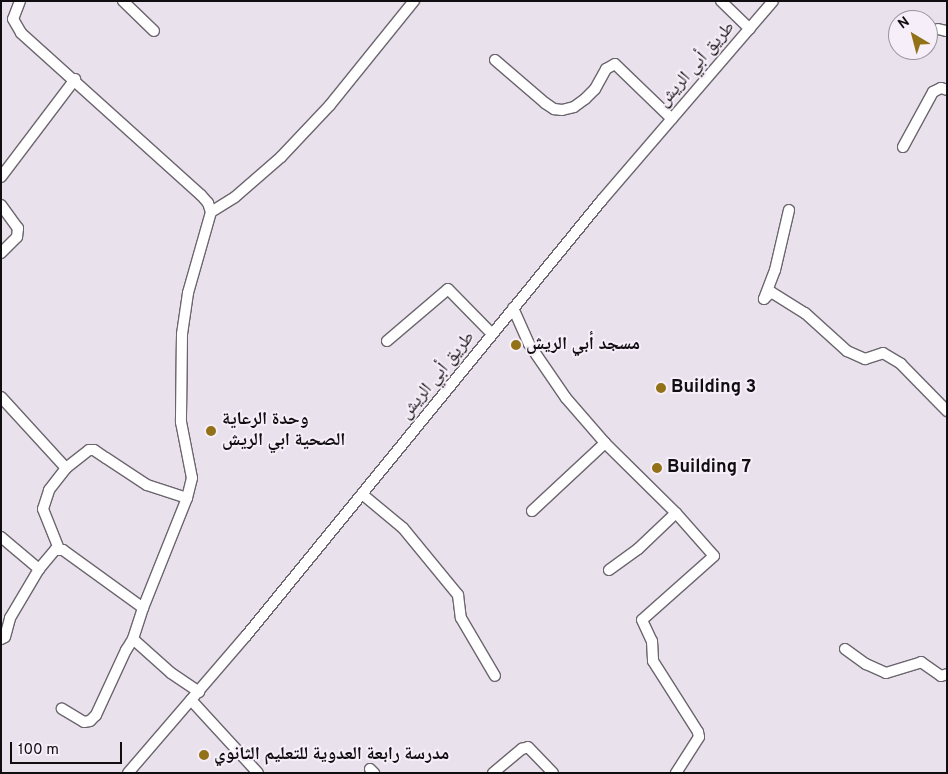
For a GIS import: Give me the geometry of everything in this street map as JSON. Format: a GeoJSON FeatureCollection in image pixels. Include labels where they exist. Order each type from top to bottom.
{"type":"FeatureCollection","features":[{"type":"Feature","properties":{"kind":"street"},"geometry":{"type":"LineString","coordinates":[[20,1],[13,19],[16,26],[201,194],[208,203],[211,212],[188,293],[182,334],[181,422],[192,478],[187,498],[143,608],[134,639],[126,650],[96,715],[90,721],[84,722],[62,709]]}},
{"type":"Feature","properties":{"kind":"street"},"geometry":{"type":"LineString","coordinates":[[123,1],[154,32]]}},
{"type":"Feature","properties":{"kind":"street"},"geometry":{"type":"LineString","coordinates":[[211,212],[235,197],[287,150],[330,105],[414,1]]}},
{"type":"Feature","properties":{"kind":"street"},"geometry":{"type":"LineString","coordinates":[[721,1],[750,29]]}},
{"type":"Feature","properties":{"kind":"street","name":"طريق أبي الريش"},"geometry":{"type":"LineString","coordinates":[[128,773],[198,692],[362,494],[602,200],[774,1]]}},
{"type":"Feature","properties":{"kind":"street"},"geometry":{"type":"LineString","coordinates":[[495,60],[545,103],[554,109],[562,110],[574,107],[585,99],[595,89],[606,69],[615,64],[672,119]]}},
{"type":"Feature","properties":{"kind":"street"},"geometry":{"type":"LineString","coordinates":[[1,177],[75,79]]}},
{"type":"Feature","properties":{"kind":"street"},"geometry":{"type":"LineString","coordinates":[[903,148],[933,92],[941,88],[947,90]]}},
{"type":"Feature","properties":{"kind":"street"},"geometry":{"type":"LineString","coordinates":[[1,205],[18,228],[17,237],[1,253]]}},
{"type":"Feature","properties":{"kind":"street"},"geometry":{"type":"LineString","coordinates":[[789,210],[775,270],[764,299],[771,292],[806,313],[847,352],[865,359],[883,352],[901,364],[947,411]]}},
{"type":"Feature","properties":{"kind":"street"},"geometry":{"type":"LineString","coordinates":[[387,341],[448,289],[492,334]]}},
{"type":"Feature","properties":{"kind":"street"},"geometry":{"type":"LineString","coordinates":[[513,308],[529,344],[540,363],[566,398],[605,443],[676,513],[714,556],[642,620],[652,641],[653,660],[698,732],[699,737],[676,773]]}},
{"type":"Feature","properties":{"kind":"street"},"geometry":{"type":"LineString","coordinates":[[1,396],[66,468]]}},
{"type":"Feature","properties":{"kind":"street"},"geometry":{"type":"LineString","coordinates":[[532,511],[605,443]]}},
{"type":"Feature","properties":{"kind":"street"},"geometry":{"type":"LineString","coordinates":[[143,608],[59,549],[43,509],[49,490],[66,468],[82,454],[94,450],[147,485],[187,498]]}},
{"type":"Feature","properties":{"kind":"street"},"geometry":{"type":"LineString","coordinates":[[362,494],[403,528],[458,595],[461,618],[495,676]]}},
{"type":"Feature","properties":{"kind":"street"},"geometry":{"type":"LineString","coordinates":[[610,570],[638,549],[676,513]]}},
{"type":"Feature","properties":{"kind":"street"},"geometry":{"type":"LineString","coordinates":[[1,537],[39,569]]}},
{"type":"Feature","properties":{"kind":"street"},"geometry":{"type":"LineString","coordinates":[[1,639],[5,637],[10,618],[39,569],[49,554],[59,549]]}},
{"type":"Feature","properties":{"kind":"street"},"geometry":{"type":"LineString","coordinates":[[134,639],[171,672],[198,692]]}},
{"type":"Feature","properties":{"kind":"street"},"geometry":{"type":"LineString","coordinates":[[845,649],[866,664],[886,673],[921,662],[941,676],[947,674]]}},
{"type":"Feature","properties":{"kind":"street"},"geometry":{"type":"LineString","coordinates":[[191,700],[258,773]]}},
{"type":"Feature","properties":{"kind":"street"},"geometry":{"type":"LineString","coordinates":[[493,773],[522,749],[528,747],[553,773]]}},
{"type":"Feature","properties":{"kind":"place","name":"مسجد أبي الريش"},"geometry":{"type":"Point","coordinates":[516,345]}},
{"type":"Feature","properties":{"kind":"place","name":"Building 3"},"geometry":{"type":"Point","coordinates":[661,388]}},
{"type":"Feature","properties":{"kind":"place","name":"وحدة الرعاية الصحية ابي الريش"},"geometry":{"type":"Point","coordinates":[211,431]}},
{"type":"Feature","properties":{"kind":"place","name":"Building 7"},"geometry":{"type":"Point","coordinates":[657,468]}},
{"type":"Feature","properties":{"kind":"place","name":"مدرسة رابعة العدوية للتعليم الثانوي"},"geometry":{"type":"Point","coordinates":[204,755]}}]}
